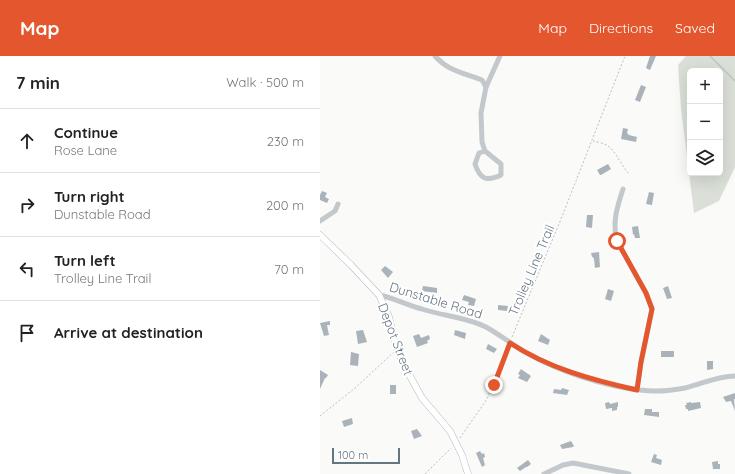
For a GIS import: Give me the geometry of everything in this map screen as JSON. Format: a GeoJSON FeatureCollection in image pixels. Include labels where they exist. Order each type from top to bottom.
{"type":"FeatureCollection","features":[{"type":"Feature","properties":{"kind":"main road","name":"Depot Street"},"geometry":{"type":"LineString","coordinates":[[320,235],[351,265],[378,295],[389,317],[397,349],[407,371],[422,398],[441,420],[456,442],[466,465],[468,474]]}},
{"type":"Feature","properties":{"kind":"street"},"geometry":{"type":"LineString","coordinates":[[435,56],[442,64],[453,70],[482,80],[486,87]]}},
{"type":"Feature","properties":{"kind":"street"},"geometry":{"type":"LineString","coordinates":[[485,151],[479,153],[475,164],[478,174],[485,178],[492,179],[501,174],[501,164],[485,151],[482,142],[482,113],[486,87],[500,56]]}},
{"type":"Feature","properties":{"kind":"street"},"geometry":{"type":"LineString","coordinates":[[623,189],[615,218],[615,233],[617,241],[646,293],[652,309],[642,356],[637,390]]}},
{"type":"Feature","properties":{"kind":"street"},"geometry":{"type":"LineString","coordinates":[[320,221],[335,211],[338,204]]}},
{"type":"Feature","properties":{"kind":"street","name":"Dunstable Road"},"geometry":{"type":"LineString","coordinates":[[378,295],[387,296],[422,310],[474,322],[486,327],[540,360],[572,373],[637,390],[654,391],[686,388],[721,377],[735,376]]}},
{"type":"Feature","properties":{"kind":"street"},"geometry":{"type":"LineString","coordinates":[[544,474],[558,467],[573,463],[625,474]]}},
{"type":"Feature","properties":{"kind":"path","name":"Trolley Line Trail"},"geometry":{"type":"LineString","coordinates":[[425,474],[456,442],[478,414],[487,399],[549,251],[625,56]]}},
{"type":"Feature","properties":{"kind":"path"},"geometry":{"type":"LineString","coordinates":[[592,140],[607,146],[629,174]]}},
{"type":"Feature","properties":{"kind":"path"},"geometry":{"type":"LineString","coordinates":[[320,416],[355,388],[397,349]]}},
{"type":"Feature","properties":{"kind":"shaded area"},"geometry":{"type":"Polygon","coordinates":[[[686,56],[735,56],[735,167],[719,201],[694,213],[689,176],[723,176],[723,68],[687,68],[687,157],[681,109],[678,65],[686,56]]]}},
{"type":"Feature","properties":{"kind":"building"},"geometry":{"type":"Polygon","coordinates":[[[650,56],[656,56],[650,70],[646,68],[650,56]]]}},
{"type":"Feature","properties":{"kind":"building"},"geometry":{"type":"Polygon","coordinates":[[[641,85],[646,87],[640,102],[635,100],[641,85]]]}},
{"type":"Feature","properties":{"kind":"building"},"geometry":{"type":"Polygon","coordinates":[[[623,128],[628,129],[627,133],[629,135],[637,137],[636,142],[621,139],[623,128]]]}},
{"type":"Feature","properties":{"kind":"building"},"geometry":{"type":"Polygon","coordinates":[[[608,164],[611,169],[600,175],[597,170],[608,164]]]}},
{"type":"Feature","properties":{"kind":"building"},"geometry":{"type":"Polygon","coordinates":[[[322,191],[327,193],[325,197],[329,199],[327,203],[320,200],[322,191]]]}},
{"type":"Feature","properties":{"kind":"building"},"geometry":{"type":"Polygon","coordinates":[[[649,192],[654,193],[652,205],[646,204],[649,192]]]}},
{"type":"Feature","properties":{"kind":"building"},"geometry":{"type":"Polygon","coordinates":[[[587,215],[593,215],[592,228],[586,227],[587,215]]]}},
{"type":"Feature","properties":{"kind":"building"},"geometry":{"type":"Polygon","coordinates":[[[638,226],[640,238],[635,238],[632,227],[638,226]]]}},
{"type":"Feature","properties":{"kind":"building"},"geometry":{"type":"Polygon","coordinates":[[[599,252],[600,267],[595,268],[594,259],[591,253],[599,252]]]}},
{"type":"Feature","properties":{"kind":"building"},"geometry":{"type":"Polygon","coordinates":[[[385,266],[393,272],[388,278],[381,270],[385,266]]]}},
{"type":"Feature","properties":{"kind":"building"},"geometry":{"type":"Polygon","coordinates":[[[423,286],[437,288],[437,293],[422,291],[423,286]]]}},
{"type":"Feature","properties":{"kind":"building"},"geometry":{"type":"Polygon","coordinates":[[[668,286],[672,298],[667,299],[663,288],[668,286]]]}},
{"type":"Feature","properties":{"kind":"building"},"geometry":{"type":"Polygon","coordinates":[[[608,289],[614,291],[611,301],[605,299],[608,289]]]}},
{"type":"Feature","properties":{"kind":"building"},"geometry":{"type":"Polygon","coordinates":[[[464,295],[476,299],[474,306],[468,305],[469,302],[462,300],[464,295]]]}},
{"type":"Feature","properties":{"kind":"building"},"geometry":{"type":"Polygon","coordinates":[[[498,305],[508,306],[507,311],[498,310],[498,305]]]}},
{"type":"Feature","properties":{"kind":"building"},"geometry":{"type":"Polygon","coordinates":[[[330,321],[330,325],[327,325],[329,335],[324,336],[320,323],[330,321]]]}},
{"type":"Feature","properties":{"kind":"building"},"geometry":{"type":"Polygon","coordinates":[[[363,330],[367,342],[358,344],[356,331],[363,330]]]}},
{"type":"Feature","properties":{"kind":"building"},"geometry":{"type":"Polygon","coordinates":[[[455,330],[466,333],[465,339],[454,335],[455,330]]]}},
{"type":"Feature","properties":{"kind":"building"},"geometry":{"type":"Polygon","coordinates":[[[419,334],[421,338],[429,335],[430,339],[427,341],[428,343],[417,347],[413,336],[419,334]]]}},
{"type":"Feature","properties":{"kind":"building"},"geometry":{"type":"Polygon","coordinates":[[[541,334],[550,340],[548,345],[538,341],[541,334]]]}},
{"type":"Feature","properties":{"kind":"building"},"geometry":{"type":"Polygon","coordinates":[[[488,344],[497,349],[494,353],[486,349],[488,344]]]}},
{"type":"Feature","properties":{"kind":"building"},"geometry":{"type":"Polygon","coordinates":[[[661,351],[674,351],[674,357],[661,357],[661,351]]]}},
{"type":"Feature","properties":{"kind":"building"},"geometry":{"type":"Polygon","coordinates":[[[351,352],[359,354],[358,366],[350,365],[351,352]]]}},
{"type":"Feature","properties":{"kind":"building"},"geometry":{"type":"Polygon","coordinates":[[[707,361],[713,361],[713,369],[707,370],[707,361]]]}},
{"type":"Feature","properties":{"kind":"building"},"geometry":{"type":"Polygon","coordinates":[[[521,369],[531,376],[527,382],[518,378],[520,375],[518,374],[521,369]]]}},
{"type":"Feature","properties":{"kind":"building"},"geometry":{"type":"Polygon","coordinates":[[[320,370],[328,375],[320,389],[320,370]]]}},
{"type":"Feature","properties":{"kind":"building"},"geometry":{"type":"Polygon","coordinates":[[[390,385],[396,385],[396,394],[390,394],[390,385]]]}},
{"type":"Feature","properties":{"kind":"building"},"geometry":{"type":"Polygon","coordinates":[[[562,388],[569,390],[567,395],[553,393],[554,389],[561,390],[562,388]]]}},
{"type":"Feature","properties":{"kind":"building"},"geometry":{"type":"Polygon","coordinates":[[[735,393],[735,411],[731,401],[726,402],[723,397],[735,393]]]}},
{"type":"Feature","properties":{"kind":"building"},"geometry":{"type":"Polygon","coordinates":[[[609,402],[610,404],[618,402],[617,410],[612,411],[612,408],[606,409],[605,403],[609,402]]]}},
{"type":"Feature","properties":{"kind":"building"},"geometry":{"type":"Polygon","coordinates":[[[700,402],[701,408],[688,411],[685,405],[687,405],[686,403],[700,402]]]}},
{"type":"Feature","properties":{"kind":"building"},"geometry":{"type":"Polygon","coordinates":[[[645,409],[652,409],[652,412],[659,412],[659,417],[644,415],[645,409]]]}},
{"type":"Feature","properties":{"kind":"building"},"geometry":{"type":"Polygon","coordinates":[[[352,418],[353,424],[344,427],[342,421],[352,418]]]}},
{"type":"Feature","properties":{"kind":"building"},"geometry":{"type":"Polygon","coordinates":[[[417,429],[422,436],[414,439],[411,431],[417,429]]]}},
{"type":"Feature","properties":{"kind":"building"},"geometry":{"type":"Polygon","coordinates":[[[571,441],[574,446],[573,447],[562,449],[560,445],[571,441]]]}},
{"type":"Feature","properties":{"kind":"building"},"geometry":{"type":"Polygon","coordinates":[[[480,451],[482,454],[484,453],[485,457],[483,458],[485,465],[482,467],[476,453],[480,451]]]}},
{"type":"Feature","properties":{"kind":"building"},"geometry":{"type":"Polygon","coordinates":[[[654,454],[657,455],[656,458],[662,460],[661,465],[651,462],[654,454]]]}},
{"type":"Feature","properties":{"kind":"building"},"geometry":{"type":"Polygon","coordinates":[[[528,460],[531,464],[527,467],[520,471],[517,468],[528,460]]]}},
{"type":"Feature","properties":{"kind":"building"},"geometry":{"type":"Polygon","coordinates":[[[718,461],[718,464],[720,464],[720,469],[713,469],[712,462],[718,461]]]}},
{"type":"Feature","properties":{"kind":"waterway"},"geometry":{"type":"LineString","coordinates":[[710,56],[735,81]]}},
{"type":"Feature","properties":{"kind":"route"},"geometry":{"type":"LineString","coordinates":[[494,385],[510,343],[552,366],[602,382],[637,390],[652,309],[651,302],[617,241]]}}]}
